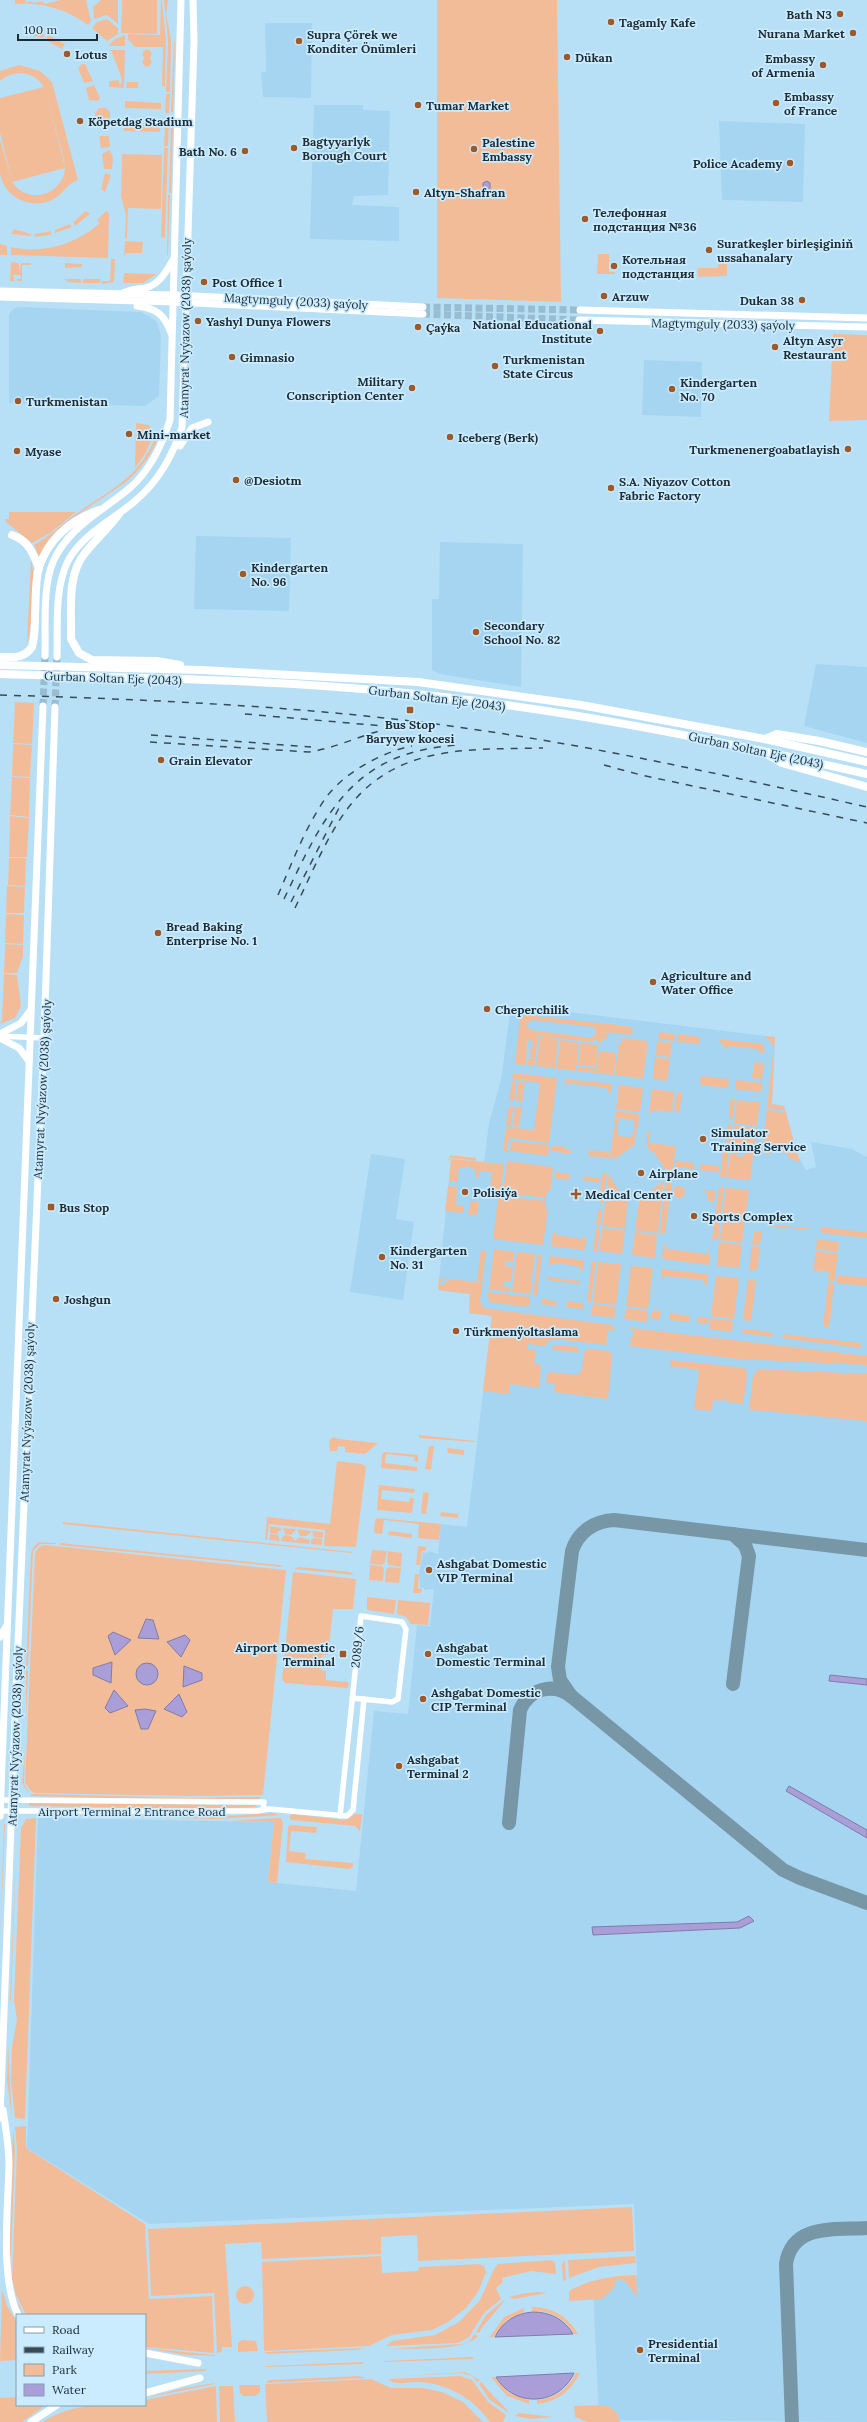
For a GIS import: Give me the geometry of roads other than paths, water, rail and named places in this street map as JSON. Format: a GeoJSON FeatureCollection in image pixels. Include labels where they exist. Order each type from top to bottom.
{"type":"FeatureCollection","features":[{"type":"Feature","properties":{"kind":"highway"},"geometry":{"type":"LineString","coordinates":[[0,657],[18,657],[27,654],[32,647],[39,568],[53,543],[67,526],[75,520],[99,510]]}},
{"type":"Feature","properties":{"kind":"highway"},"geometry":{"type":"LineString","coordinates":[[119,514],[105,533],[85,553],[75,573],[72,584],[71,639],[74,647],[82,655],[92,660],[156,661],[202,670]]}},
{"type":"Feature","properties":{"kind":"highway"},"geometry":{"type":"LineString","coordinates":[[12,535],[24,540],[29,546],[39,568]]}},
{"type":"Feature","properties":{"kind":"highway","name":"Gurban Soltan Eje (2043)"},"geometry":{"type":"LineString","coordinates":[[0,665],[202,670],[418,682],[581,705],[765,739],[867,762]]}},
{"type":"Feature","properties":{"kind":"highway","name":"Gurban Soltan Eje (2043)"},"geometry":{"type":"LineString","coordinates":[[0,674],[285,683],[386,691],[567,714],[759,750],[867,774]]}},
{"type":"Feature","properties":{"kind":"highway"},"geometry":{"type":"LineString","coordinates":[[765,739],[777,734],[819,741],[867,752]]}},
{"type":"Feature","properties":{"kind":"highway"},"geometry":{"type":"LineString","coordinates":[[759,750],[782,763],[867,787]]}},
{"type":"Feature","properties":{"kind":"main road","name":"Atamyrat Nyýazow (2038) şaýoly"},"geometry":{"type":"LineString","coordinates":[[45,656],[48,582],[52,564],[68,537],[99,510],[139,479],[149,466],[161,445],[171,410],[181,0]]}},
{"type":"Feature","properties":{"kind":"main road","name":"Atamyrat Nyýazow (2038) şaýoly"},"geometry":{"type":"LineString","coordinates":[[57,657],[60,586],[66,567],[80,544],[146,491],[163,470],[182,428],[194,41],[193,0]]}},
{"type":"Feature","properties":{"kind":"main road"},"geometry":{"type":"LineString","coordinates":[[173,343],[167,322],[157,311],[123,298],[133,289],[154,284],[163,276],[174,258]]}},
{"type":"Feature","properties":{"kind":"main road","name":"Magtymguly (2033) şaýoly"},"geometry":{"type":"LineString","coordinates":[[0,291],[123,298]]}},
{"type":"Feature","properties":{"kind":"main road","name":"Magtymguly (2033) şaýoly"},"geometry":{"type":"LineString","coordinates":[[0,297],[174,298],[423,310]]}},
{"type":"Feature","properties":{"kind":"main road","name":"Magtymguly (2033) şaýoly"},"geometry":{"type":"LineString","coordinates":[[580,310],[867,318]]}},
{"type":"Feature","properties":{"kind":"main road","name":"Magtymguly (2033) şaýoly"},"geometry":{"type":"LineString","coordinates":[[579,320],[867,327]]}},
{"type":"Feature","properties":{"kind":"main road"},"geometry":{"type":"LineString","coordinates":[[163,470],[172,462],[186,434],[198,424],[208,422]]}},
{"type":"Feature","properties":{"kind":"main road","name":"Atamyrat Nyýazow (2038) şaýoly"},"geometry":{"type":"LineString","coordinates":[[0,1816],[4,1714],[3,1670],[8,1623],[9,1534],[30,1060],[43,706]]}},
{"type":"Feature","properties":{"kind":"main road","name":"Atamyrat Nyýazow (2038) şaýoly"},"geometry":{"type":"LineString","coordinates":[[0,2118],[17,1671],[44,1038],[55,707]]}},
{"type":"Feature","properties":{"kind":"main road"},"geometry":{"type":"LineString","coordinates":[[30,1060],[19,1048],[0,1036],[21,1023],[31,1009]]}},
{"type":"Feature","properties":{"kind":"main road"},"geometry":{"type":"LineString","coordinates":[[0,1637],[8,1623]]}},
{"type":"Feature","properties":{"kind":"main road"},"geometry":{"type":"LineString","coordinates":[[3,1670],[17,1671]]}},
{"type":"Feature","properties":{"kind":"main road"},"geometry":{"type":"LineString","coordinates":[[0,1706],[4,1714]]}},
{"type":"Feature","properties":{"kind":"main road"},"geometry":{"type":"LineString","coordinates":[[1,2094],[8,2149],[5,2281],[9,2297],[18,2314]]}},
{"type":"Feature","properties":{"kind":"main road"},"geometry":{"type":"LineString","coordinates":[[146,2353],[198,2363]]}},
{"type":"Feature","properties":{"kind":"main road"},"geometry":{"type":"LineString","coordinates":[[146,2393],[200,2378]]}},
{"type":"Feature","properties":{"kind":"main road"},"geometry":{"type":"LineString","coordinates":[[31,2422],[55,2406]]}},
{"type":"Feature","properties":{"kind":"street"},"geometry":{"type":"LineString","coordinates":[[0,1036],[44,1038]]}},
{"type":"Feature","properties":{"kind":"street","name":"2089/6"},"geometry":{"type":"LineString","coordinates":[[340,1816],[360,1616],[397,1620],[402,1622],[406,1629],[398,1699],[394,1702],[364,1699]]}},
{"type":"Feature","properties":{"kind":"street"},"geometry":{"type":"LineString","coordinates":[[340,1816],[349,1815],[353,1810],[364,1699],[352,1695]]}},
{"type":"Feature","properties":{"kind":"street"},"geometry":{"type":"LineString","coordinates":[[1,1800],[264,1802],[263,1810]]}},
{"type":"Feature","properties":{"kind":"street","name":"Airport Terminal 2 Entrance Road"},"geometry":{"type":"LineString","coordinates":[[0,1811],[263,1810],[340,1816]]}},
{"type":"Feature","properties":{"kind":"water"},"geometry":{"type":"Polygon","coordinates":[[[487,181],[490,183],[490,194],[486,196],[483,194],[483,183],[487,181]]]}},
{"type":"Feature","properties":{"kind":"water"},"geometry":{"type":"Polygon","coordinates":[[[146,1619],[153,1620],[159,1639],[138,1638],[146,1619]]]}},
{"type":"Feature","properties":{"kind":"water"},"geometry":{"type":"Polygon","coordinates":[[[113,1632],[131,1640],[115,1655],[108,1636],[113,1632]]]}},
{"type":"Feature","properties":{"kind":"water"},"geometry":{"type":"Polygon","coordinates":[[[185,1635],[190,1640],[181,1657],[167,1642],[185,1635]]]}},
{"type":"Feature","properties":{"kind":"water"},"geometry":{"type":"Polygon","coordinates":[[[112,1662],[111,1683],[93,1675],[93,1668],[112,1662]]]}},
{"type":"Feature","properties":{"kind":"water"},"geometry":{"type":"Polygon","coordinates":[[[143,1663],[151,1663],[158,1670],[158,1678],[151,1685],[143,1685],[136,1678],[136,1670],[143,1663]]]}},
{"type":"Feature","properties":{"kind":"water"},"geometry":{"type":"Polygon","coordinates":[[[184,1666],[202,1673],[202,1680],[183,1687],[184,1666]]]}},
{"type":"Feature","properties":{"kind":"water"},"geometry":{"type":"Polygon","coordinates":[[[830,1675],[867,1679],[867,1685],[829,1681],[830,1675]]]}},
{"type":"Feature","properties":{"kind":"water"},"geometry":{"type":"Polygon","coordinates":[[[114,1690],[128,1706],[110,1713],[105,1708],[114,1690]]]}},
{"type":"Feature","properties":{"kind":"water"},"geometry":{"type":"Polygon","coordinates":[[[179,1694],[187,1712],[182,1717],[164,1709],[179,1694]]]}},
{"type":"Feature","properties":{"kind":"water"},"geometry":{"type":"Polygon","coordinates":[[[145,1709],[156,1711],[148,1729],[141,1729],[135,1710],[145,1709]]]}},
{"type":"Feature","properties":{"kind":"water"},"geometry":{"type":"Polygon","coordinates":[[[789,1786],[867,1830],[867,1838],[786,1791],[789,1786]]]}},
{"type":"Feature","properties":{"kind":"water"},"geometry":{"type":"Polygon","coordinates":[[[749,1916],[754,1921],[740,1928],[593,1935],[592,1927],[737,1922],[749,1916]]]}},
{"type":"Feature","properties":{"kind":"water"},"geometry":{"type":"Polygon","coordinates":[[[533,2312],[545,2313],[556,2317],[565,2324],[573,2334],[495,2337],[510,2319],[521,2314],[533,2312]]]}},
{"type":"Feature","properties":{"kind":"water"},"geometry":{"type":"Polygon","coordinates":[[[574,2373],[567,2384],[558,2392],[547,2397],[536,2399],[525,2398],[514,2394],[504,2387],[496,2377],[574,2373]]]}},
{"type":"Feature","properties":{"kind":"tunnel"},"geometry":{"type":"LineString","coordinates":[[423,307],[580,310]]}},
{"type":"Feature","properties":{"kind":"tunnel"},"geometry":{"type":"LineString","coordinates":[[423,314],[579,320]]}},
{"type":"Feature","properties":{"kind":"tunnel"},"geometry":{"type":"LineString","coordinates":[[43,706],[45,656]]}},
{"type":"Feature","properties":{"kind":"tunnel"},"geometry":{"type":"LineString","coordinates":[[55,707],[57,657]]}},
{"type":"Feature","properties":{"kind":"railway"},"geometry":{"type":"LineString","coordinates":[[0,695],[185,702],[369,716],[431,723],[492,732],[633,757],[867,807]]}},
{"type":"Feature","properties":{"kind":"railway"},"geometry":{"type":"LineString","coordinates":[[245,714],[384,726]]}},
{"type":"Feature","properties":{"kind":"railway"},"geometry":{"type":"LineString","coordinates":[[150,742],[309,752],[322,750],[383,730],[408,726]]}},
{"type":"Feature","properties":{"kind":"railway"},"geometry":{"type":"LineString","coordinates":[[151,735],[311,747]]}},
{"type":"Feature","properties":{"kind":"railway"},"geometry":{"type":"LineString","coordinates":[[284,899],[299,868],[329,814],[347,792],[368,774],[393,760],[423,750],[459,745]]}},
{"type":"Feature","properties":{"kind":"railway"},"geometry":{"type":"LineString","coordinates":[[278,895],[311,822],[325,799],[333,790],[353,772],[364,765],[388,753],[412,746]]}},
{"type":"Feature","properties":{"kind":"railway"},"geometry":{"type":"LineString","coordinates":[[295,908],[321,853],[339,821],[359,796],[380,777],[404,764],[430,756],[457,751],[543,748]]}},
{"type":"Feature","properties":{"kind":"railway"},"geometry":{"type":"LineString","coordinates":[[604,765],[641,775],[867,823]]}},
{"type":"Feature","properties":{"kind":"railway"},"geometry":{"type":"LineString","coordinates":[[291,902],[340,806]]}},
{"type":"Feature","properties":{"kind":"place","name":"Bath N3"},"geometry":{"type":"Point","coordinates":[840,14]}},
{"type":"Feature","properties":{"kind":"place","name":"Tagamly Kafe"},"geometry":{"type":"Point","coordinates":[611,22]}},
{"type":"Feature","properties":{"kind":"place","name":"Nurana Market"},"geometry":{"type":"Point","coordinates":[853,33]}},
{"type":"Feature","properties":{"kind":"place","name":"Supra Çörek we Konditer Önümleri"},"geometry":{"type":"Point","coordinates":[299,41]}},
{"type":"Feature","properties":{"kind":"place","name":"Lotus"},"geometry":{"type":"Point","coordinates":[67,54]}},
{"type":"Feature","properties":{"kind":"place","name":"Dükan"},"geometry":{"type":"Point","coordinates":[567,57]}},
{"type":"Feature","properties":{"kind":"place","name":"Embassy of Armenia"},"geometry":{"type":"Point","coordinates":[823,65]}},
{"type":"Feature","properties":{"kind":"place","name":"Embassy of France"},"geometry":{"type":"Point","coordinates":[776,103]}},
{"type":"Feature","properties":{"kind":"place","name":"Tumar Market"},"geometry":{"type":"Point","coordinates":[418,105]}},
{"type":"Feature","properties":{"kind":"place","name":"Köpetdag Stadium"},"geometry":{"type":"Point","coordinates":[80,121]}},
{"type":"Feature","properties":{"kind":"place","name":"Bagtyyarlyk Borough Court"},"geometry":{"type":"Point","coordinates":[294,148]}},
{"type":"Feature","properties":{"kind":"place","name":"Palestine Embassy"},"geometry":{"type":"Point","coordinates":[474,149]}},
{"type":"Feature","properties":{"kind":"place","name":"Bath No. 6"},"geometry":{"type":"Point","coordinates":[245,151]}},
{"type":"Feature","properties":{"kind":"place","name":"Police Academy"},"geometry":{"type":"Point","coordinates":[790,163]}},
{"type":"Feature","properties":{"kind":"place","name":"Altyn-Shafran"},"geometry":{"type":"Point","coordinates":[416,192]}},
{"type":"Feature","properties":{"kind":"place","name":"Телефонная подстанция №36"},"geometry":{"type":"Point","coordinates":[585,219]}},
{"type":"Feature","properties":{"kind":"place","name":"Suratkeşler birleşiginiň ussahanalary"},"geometry":{"type":"Point","coordinates":[709,250]}},
{"type":"Feature","properties":{"kind":"place","name":"Котельная подстанция"},"geometry":{"type":"Point","coordinates":[614,266]}},
{"type":"Feature","properties":{"kind":"place","name":"Post Office 1"},"geometry":{"type":"Point","coordinates":[204,282]}},
{"type":"Feature","properties":{"kind":"place","name":"Arzuw"},"geometry":{"type":"Point","coordinates":[604,296]}},
{"type":"Feature","properties":{"kind":"place","name":"Dukan 38"},"geometry":{"type":"Point","coordinates":[802,300]}},
{"type":"Feature","properties":{"kind":"place","name":"Yashyl Dunya Flowers"},"geometry":{"type":"Point","coordinates":[198,321]}},
{"type":"Feature","properties":{"kind":"place","name":"Çaýka"},"geometry":{"type":"Point","coordinates":[418,327]}},
{"type":"Feature","properties":{"kind":"place","name":"National Educational Institute"},"geometry":{"type":"Point","coordinates":[600,331]}},
{"type":"Feature","properties":{"kind":"place","name":"Altyn Asyr Restaurant"},"geometry":{"type":"Point","coordinates":[775,347]}},
{"type":"Feature","properties":{"kind":"place","name":"Gimnasio"},"geometry":{"type":"Point","coordinates":[232,357]}},
{"type":"Feature","properties":{"kind":"place","name":"Turkmenistan State Circus"},"geometry":{"type":"Point","coordinates":[495,366]}},
{"type":"Feature","properties":{"kind":"place","name":"Military Conscription Center"},"geometry":{"type":"Point","coordinates":[412,388]}},
{"type":"Feature","properties":{"kind":"place","name":"Kindergarten No. 70"},"geometry":{"type":"Point","coordinates":[672,389]}},
{"type":"Feature","properties":{"kind":"place","name":"Turkmenistan"},"geometry":{"type":"Point","coordinates":[18,401]}},
{"type":"Feature","properties":{"kind":"place","name":"Mini-market"},"geometry":{"type":"Point","coordinates":[129,434]}},
{"type":"Feature","properties":{"kind":"place","name":"Iceberg (Berk)"},"geometry":{"type":"Point","coordinates":[450,437]}},
{"type":"Feature","properties":{"kind":"place","name":"Turkmenenergoabatlayish"},"geometry":{"type":"Point","coordinates":[848,449]}},
{"type":"Feature","properties":{"kind":"place","name":"Myase"},"geometry":{"type":"Point","coordinates":[17,451]}},
{"type":"Feature","properties":{"kind":"place","name":"@Desiotm"},"geometry":{"type":"Point","coordinates":[236,480]}},
{"type":"Feature","properties":{"kind":"place","name":"S.A. Niyazov Cotton Fabric Factory"},"geometry":{"type":"Point","coordinates":[611,488]}},
{"type":"Feature","properties":{"kind":"place","name":"Kindergarten No. 96"},"geometry":{"type":"Point","coordinates":[243,574]}},
{"type":"Feature","properties":{"kind":"place","name":"Secondary School No. 82"},"geometry":{"type":"Point","coordinates":[476,632]}},
{"type":"Feature","properties":{"kind":"place","name":"Bus Stop Baryyew kocesi"},"geometry":{"type":"Point","coordinates":[410,710]}},
{"type":"Feature","properties":{"kind":"place","name":"Grain Elevator"},"geometry":{"type":"Point","coordinates":[161,760]}},
{"type":"Feature","properties":{"kind":"place","name":"Bread Baking Enterprise No. 1"},"geometry":{"type":"Point","coordinates":[158,933]}},
{"type":"Feature","properties":{"kind":"place","name":"Agriculture and Water Office"},"geometry":{"type":"Point","coordinates":[653,982]}},
{"type":"Feature","properties":{"kind":"place","name":"Cheperchilik"},"geometry":{"type":"Point","coordinates":[487,1009]}},
{"type":"Feature","properties":{"kind":"place","name":"Simulator Training Service"},"geometry":{"type":"Point","coordinates":[703,1139]}},
{"type":"Feature","properties":{"kind":"place","name":"Airplane"},"geometry":{"type":"Point","coordinates":[641,1173]}},
{"type":"Feature","properties":{"kind":"place","name":"Polisiýa"},"geometry":{"type":"Point","coordinates":[465,1192]}},
{"type":"Feature","properties":{"kind":"place","name":"Medical Center"},"geometry":{"type":"Point","coordinates":[576,1194]}},
{"type":"Feature","properties":{"kind":"place","name":"Bus Stop"},"geometry":{"type":"Point","coordinates":[51,1207]}},
{"type":"Feature","properties":{"kind":"place","name":"Sports Complex"},"geometry":{"type":"Point","coordinates":[694,1216]}},
{"type":"Feature","properties":{"kind":"place","name":"Kindergarten No. 31"},"geometry":{"type":"Point","coordinates":[382,1257]}},
{"type":"Feature","properties":{"kind":"place","name":"Joshgun"},"geometry":{"type":"Point","coordinates":[56,1299]}},
{"type":"Feature","properties":{"kind":"place","name":"Türkmenÿoltaslama"},"geometry":{"type":"Point","coordinates":[456,1331]}},
{"type":"Feature","properties":{"kind":"place","name":"Ashgabat Domestic VIP Terminal"},"geometry":{"type":"Point","coordinates":[429,1570]}},
{"type":"Feature","properties":{"kind":"place","name":"Airport Domestic Terminal"},"geometry":{"type":"Point","coordinates":[343,1654]}},
{"type":"Feature","properties":{"kind":"place","name":"Ashgabat Domestic Terminal"},"geometry":{"type":"Point","coordinates":[428,1654]}},
{"type":"Feature","properties":{"kind":"place","name":"Ashgabat Domestic CIP Terminal"},"geometry":{"type":"Point","coordinates":[423,1699]}},
{"type":"Feature","properties":{"kind":"place","name":"Ashgabat Terminal 2"},"geometry":{"type":"Point","coordinates":[399,1766]}},
{"type":"Feature","properties":{"kind":"place","name":"Presidential Terminal"},"geometry":{"type":"Point","coordinates":[640,2350]}}]}
